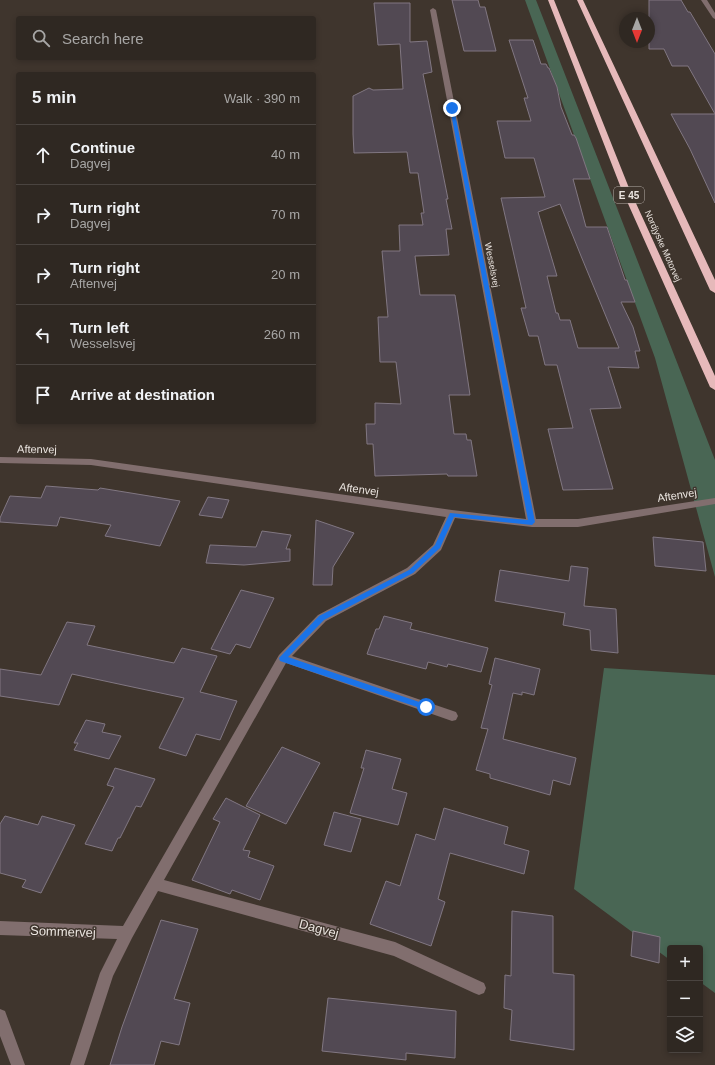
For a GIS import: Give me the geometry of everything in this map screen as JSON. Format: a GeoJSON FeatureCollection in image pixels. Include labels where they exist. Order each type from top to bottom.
{"type":"FeatureCollection","features":[{"type":"Feature","properties":{"kind":"highway","name":"Nordjyske Motorvej"},"geometry":{"type":"LineString","coordinates":[[551,0],[626,188],[715,387]]}},
{"type":"Feature","properties":{"kind":"highway"},"geometry":{"type":"LineString","coordinates":[[580,0],[715,290]]}},
{"type":"Feature","properties":{"kind":"street"},"geometry":{"type":"LineString","coordinates":[[704,0],[714,14]]}},
{"type":"Feature","properties":{"kind":"street","name":"Wesselsvej"},"geometry":{"type":"LineString","coordinates":[[433,10],[532,522]]}},
{"type":"Feature","properties":{"kind":"street","name":"Aftenvej"},"geometry":{"type":"LineString","coordinates":[[0,460],[91,462],[452,514],[532,522],[578,523],[715,501]]}},
{"type":"Feature","properties":{"kind":"street"},"geometry":{"type":"LineString","coordinates":[[77,1065],[107,972],[154,883],[282,658],[322,618],[411,571],[437,547],[452,514]]}},
{"type":"Feature","properties":{"kind":"street"},"geometry":{"type":"LineString","coordinates":[[282,658],[452,716]]}},
{"type":"Feature","properties":{"kind":"street","name":"Dagvej"},"geometry":{"type":"LineString","coordinates":[[154,883],[395,949],[479,988]]}},
{"type":"Feature","properties":{"kind":"street","name":"Sommervej"},"geometry":{"type":"LineString","coordinates":[[0,928],[127,933]]}},
{"type":"Feature","properties":{"kind":"street"},"geometry":{"type":"LineString","coordinates":[[0,1016],[18,1065]]}},
{"type":"Feature","properties":{"kind":"green space"},"geometry":{"type":"Polygon","coordinates":[[[525,0],[536,0],[715,460],[715,577],[655,358],[525,0]]]}},
{"type":"Feature","properties":{"kind":"green space"},"geometry":{"type":"Polygon","coordinates":[[[604,668],[715,675],[715,993],[703,984],[703,945],[667,945],[667,958],[574,889],[604,668]]]}},
{"type":"Feature","properties":{"kind":"building"},"geometry":{"type":"Polygon","coordinates":[[[452,0],[478,0],[480,7],[485,7],[496,51],[464,51],[452,0]]]}},
{"type":"Feature","properties":{"kind":"building"},"geometry":{"type":"Polygon","coordinates":[[[649,0],[681,0],[688,12],[690,12],[715,54],[715,114],[688,66],[672,66],[664,49],[649,49],[655,48],[655,12],[649,12],[649,0]]]}},
{"type":"Feature","properties":{"kind":"building"},"geometry":{"type":"Polygon","coordinates":[[[374,3],[410,3],[410,42],[427,41],[432,72],[423,74],[448,199],[446,199],[452,229],[446,229],[449,255],[415,256],[420,295],[455,295],[470,395],[449,395],[454,434],[466,434],[467,440],[471,440],[477,476],[448,476],[447,474],[375,476],[373,444],[367,444],[366,424],[375,424],[375,403],[401,404],[396,362],[380,362],[378,317],[388,317],[382,251],[400,251],[399,225],[423,225],[421,213],[424,213],[418,173],[410,173],[407,152],[354,153],[353,96],[369,88],[373,90],[403,89],[400,44],[378,45],[374,3]]]}},
{"type":"Feature","properties":{"kind":"building"},"geometry":{"type":"Polygon","coordinates":[[[509,40],[533,40],[541,64],[546,64],[549,68],[557,87],[561,107],[572,135],[576,138],[590,179],[573,179],[586,227],[607,227],[625,280],[627,280],[635,302],[621,302],[633,327],[640,351],[635,351],[639,368],[608,367],[621,408],[590,409],[613,489],[563,490],[548,429],[573,428],[557,365],[545,365],[538,336],[529,336],[521,308],[526,308],[501,198],[545,197],[534,158],[505,158],[497,121],[531,121],[524,98],[528,98],[509,40]],[[560,204],[538,212],[557,276],[547,276],[556,313],[558,313],[560,320],[570,320],[578,348],[619,348],[560,204]]]}},
{"type":"Feature","properties":{"kind":"building"},"geometry":{"type":"Polygon","coordinates":[[[671,114],[715,114],[715,203],[690,149],[671,114]]]}},
{"type":"Feature","properties":{"kind":"building"},"geometry":{"type":"Polygon","coordinates":[[[46,486],[98,490],[100,488],[180,501],[160,546],[105,536],[111,525],[60,517],[57,526],[0,522],[0,518],[10,496],[41,498],[46,486]]]}},
{"type":"Feature","properties":{"kind":"building"},"geometry":{"type":"Polygon","coordinates":[[[208,497],[229,500],[222,518],[199,515],[208,497]]]}},
{"type":"Feature","properties":{"kind":"building"},"geometry":{"type":"Polygon","coordinates":[[[316,520],[354,533],[333,567],[332,585],[313,585],[316,520]]]}},
{"type":"Feature","properties":{"kind":"building"},"geometry":{"type":"Polygon","coordinates":[[[262,531],[291,535],[286,549],[290,549],[290,561],[244,565],[206,563],[210,545],[256,547],[262,531]]]}},
{"type":"Feature","properties":{"kind":"building"},"geometry":{"type":"Polygon","coordinates":[[[653,537],[703,542],[706,571],[655,566],[653,537]]]}},
{"type":"Feature","properties":{"kind":"building"},"geometry":{"type":"Polygon","coordinates":[[[571,566],[588,568],[584,606],[616,609],[618,653],[591,650],[590,630],[563,625],[565,613],[495,601],[500,570],[569,581],[571,566]]]}},
{"type":"Feature","properties":{"kind":"building"},"geometry":{"type":"Polygon","coordinates":[[[241,590],[274,598],[250,648],[236,644],[230,654],[211,649],[241,590]]]}},
{"type":"Feature","properties":{"kind":"building"},"geometry":{"type":"Polygon","coordinates":[[[384,616],[412,623],[410,629],[488,648],[481,672],[448,664],[447,667],[428,662],[426,669],[367,654],[376,629],[379,629],[384,616]]]}},
{"type":"Feature","properties":{"kind":"building"},"geometry":{"type":"Polygon","coordinates":[[[67,622],[95,626],[87,645],[174,663],[182,648],[217,656],[200,692],[237,701],[220,740],[196,734],[186,756],[159,748],[184,698],[72,674],[59,705],[0,696],[0,669],[41,675],[67,622]]]}},
{"type":"Feature","properties":{"kind":"building"},"geometry":{"type":"Polygon","coordinates":[[[495,658],[540,669],[534,695],[522,692],[522,695],[513,693],[503,739],[576,758],[570,785],[553,780],[550,795],[490,778],[490,774],[476,770],[488,729],[481,728],[492,685],[489,684],[495,658]]]}},
{"type":"Feature","properties":{"kind":"building"},"geometry":{"type":"Polygon","coordinates":[[[86,720],[105,724],[102,732],[121,736],[109,759],[74,750],[78,743],[74,743],[86,720]]]}},
{"type":"Feature","properties":{"kind":"building"},"geometry":{"type":"Polygon","coordinates":[[[282,747],[320,763],[286,824],[246,806],[282,747]]]}},
{"type":"Feature","properties":{"kind":"building"},"geometry":{"type":"Polygon","coordinates":[[[366,750],[401,759],[392,789],[407,793],[398,825],[350,813],[364,768],[361,768],[366,750]]]}},
{"type":"Feature","properties":{"kind":"building"},"geometry":{"type":"Polygon","coordinates":[[[115,768],[155,779],[141,807],[136,806],[112,851],[85,844],[114,787],[107,785],[115,768]]]}},
{"type":"Feature","properties":{"kind":"building"},"geometry":{"type":"Polygon","coordinates":[[[226,798],[260,815],[243,850],[250,851],[248,857],[274,866],[260,900],[232,890],[230,894],[192,880],[220,822],[213,819],[226,798]]]}},
{"type":"Feature","properties":{"kind":"building"},"geometry":{"type":"Polygon","coordinates":[[[444,808],[508,827],[504,844],[529,851],[524,874],[450,853],[438,899],[445,902],[431,946],[370,924],[386,881],[400,886],[416,834],[435,840],[444,808]]]}},
{"type":"Feature","properties":{"kind":"building"},"geometry":{"type":"Polygon","coordinates":[[[334,812],[361,819],[351,852],[324,845],[334,812]]]}},
{"type":"Feature","properties":{"kind":"building"},"geometry":{"type":"Polygon","coordinates":[[[5,816],[38,825],[42,816],[75,825],[41,893],[22,887],[26,880],[0,873],[0,824],[5,816]]]}},
{"type":"Feature","properties":{"kind":"building"},"geometry":{"type":"Polygon","coordinates":[[[512,911],[553,916],[553,973],[574,975],[574,1050],[510,1040],[512,1010],[504,1008],[505,975],[511,976],[512,911]]]}},
{"type":"Feature","properties":{"kind":"building"},"geometry":{"type":"Polygon","coordinates":[[[161,920],[198,929],[174,999],[190,1003],[179,1045],[161,1041],[154,1065],[110,1065],[122,1027],[161,920]]]}},
{"type":"Feature","properties":{"kind":"building"},"geometry":{"type":"Polygon","coordinates":[[[633,931],[660,937],[659,963],[631,956],[633,931]]]}},
{"type":"Feature","properties":{"kind":"building"},"geometry":{"type":"Polygon","coordinates":[[[328,998],[456,1011],[455,1058],[406,1053],[406,1060],[322,1051],[328,998]]]}},
{"type":"Feature","properties":{"kind":"route"},"geometry":{"type":"LineString","coordinates":[[426,707],[282,658],[322,618],[411,571],[437,547],[452,514],[532,522],[452,108]]}}]}
